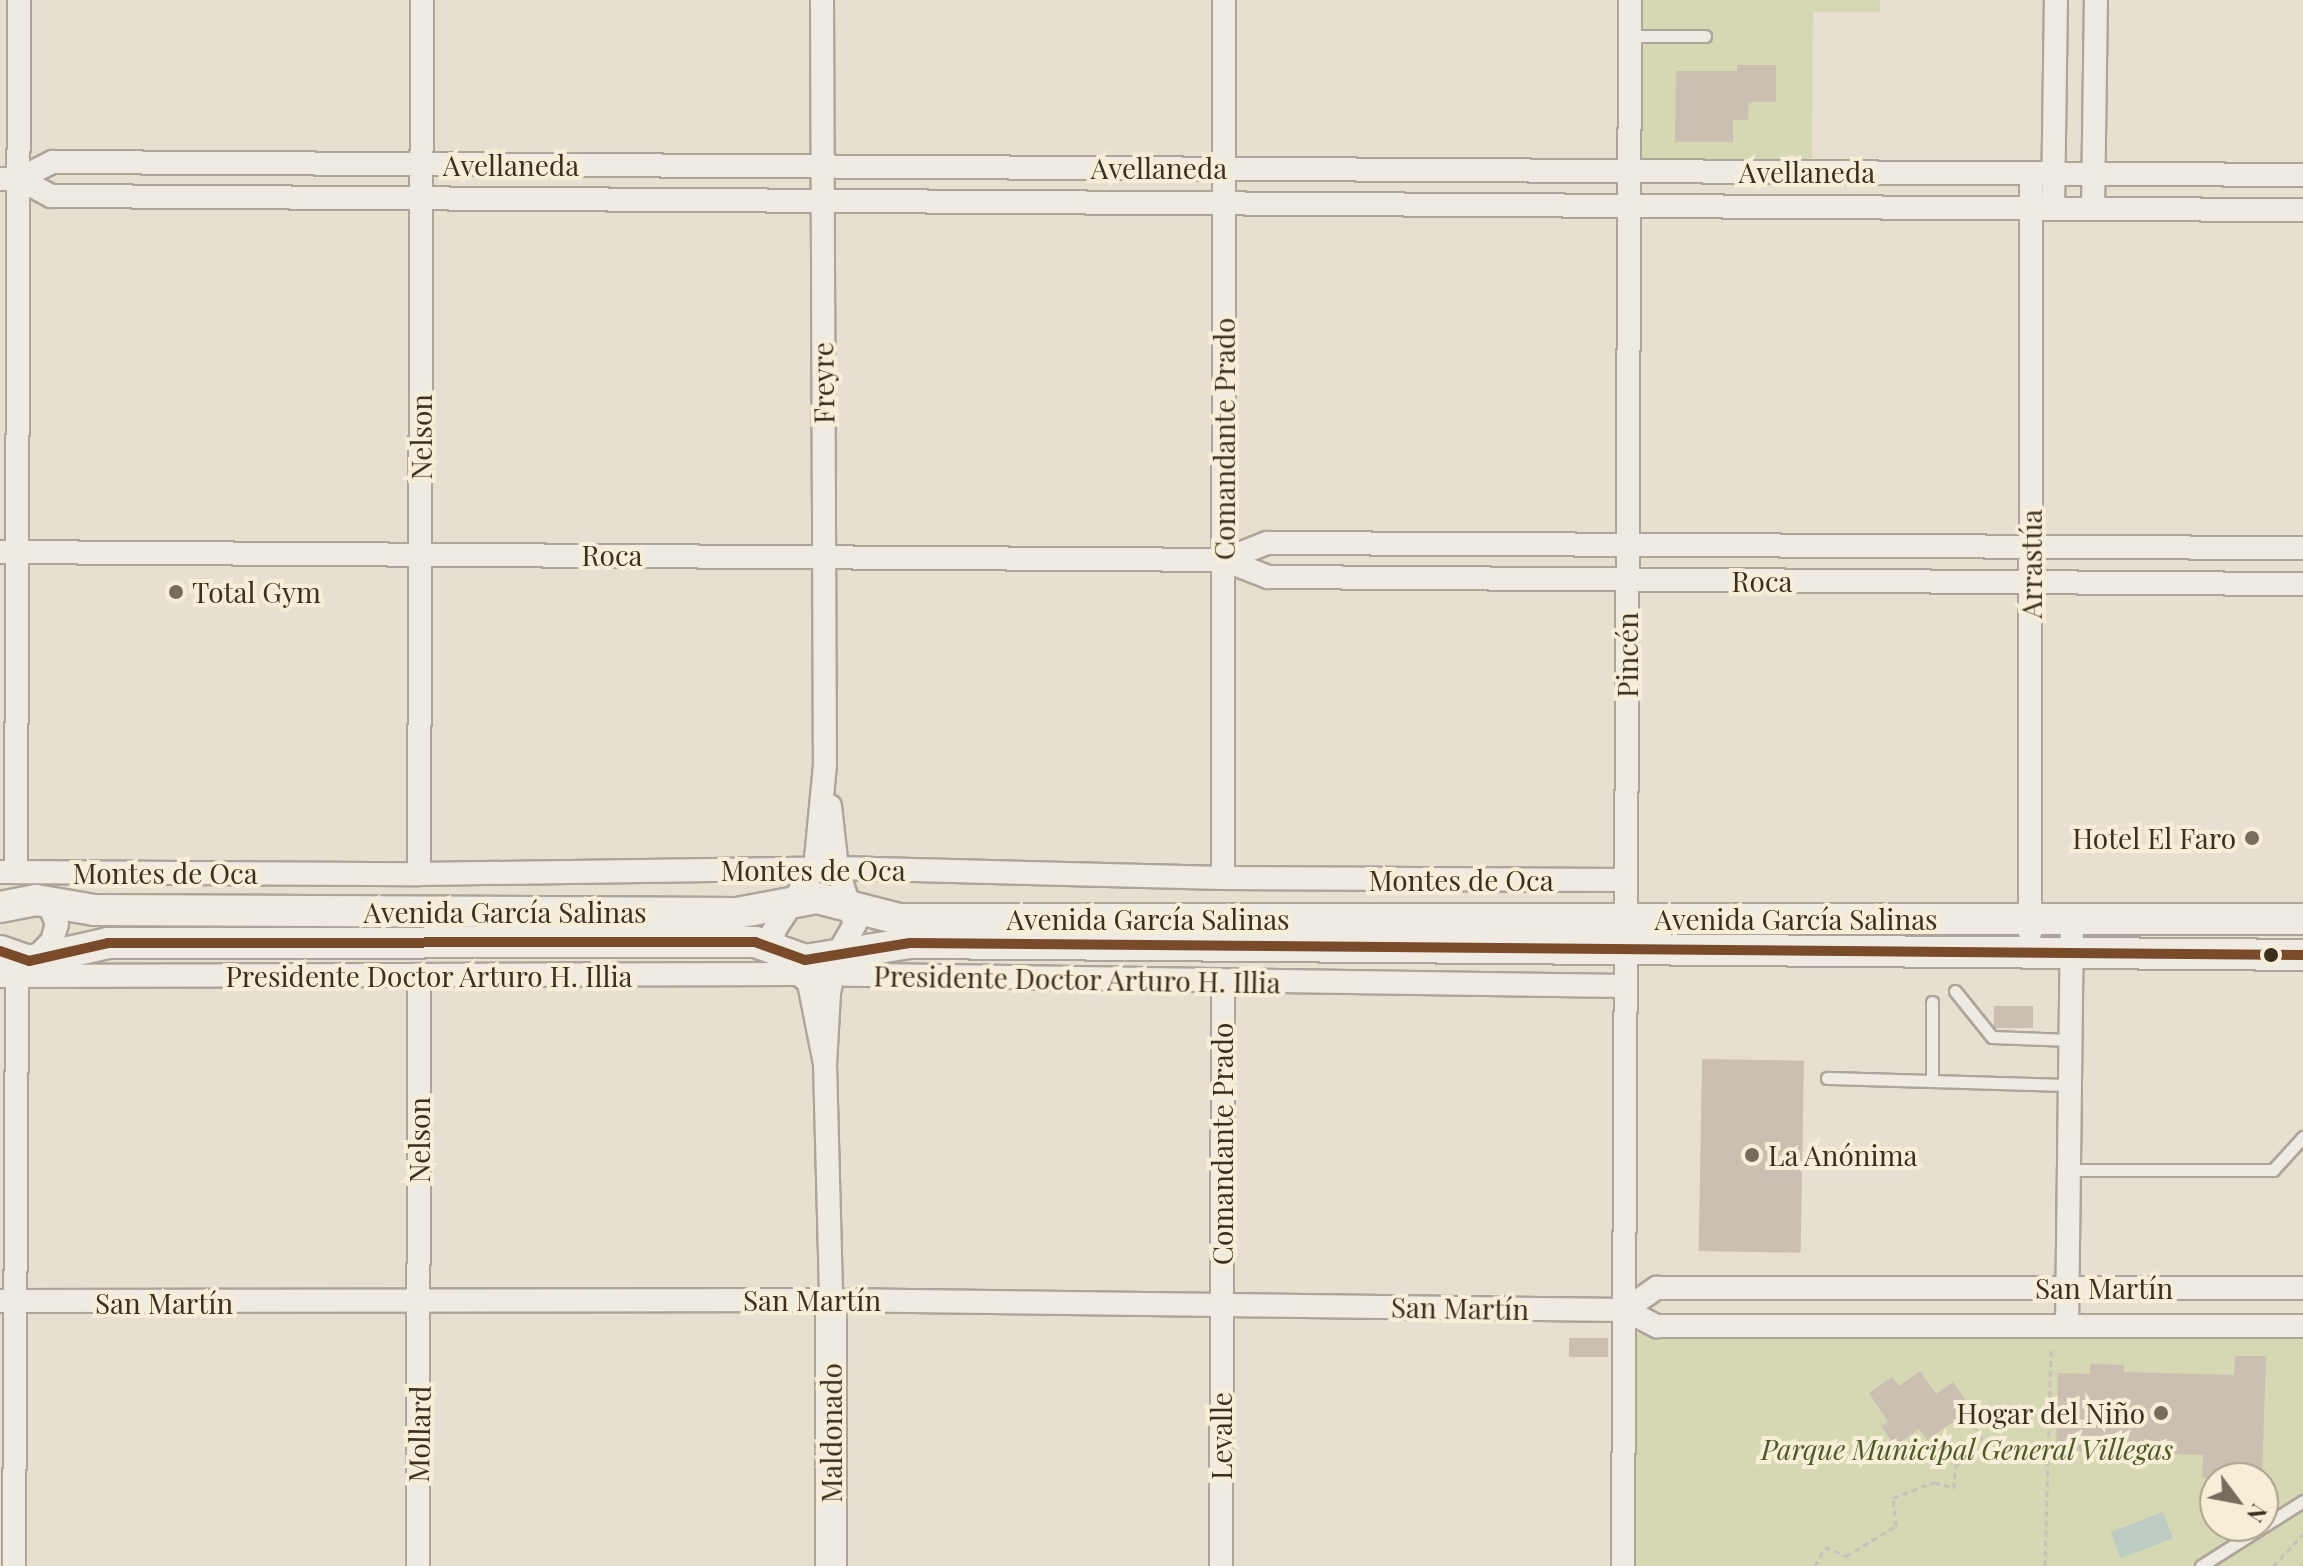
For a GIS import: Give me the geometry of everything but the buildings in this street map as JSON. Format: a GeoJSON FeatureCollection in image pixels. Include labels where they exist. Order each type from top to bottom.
{"type":"FeatureCollection","features":[{"type":"Feature","properties":{"kind":"main road","name":"Avenida García Salinas"},"geometry":{"type":"LineString","coordinates":[[0,907],[43,901],[94,910],[705,913],[757,912],[791,903],[827,899],[852,909],[899,919],[2303,919]]}},
{"type":"Feature","properties":{"kind":"main road","name":"Avenida García Salinas"},"geometry":{"type":"LineString","coordinates":[[0,953],[17,971],[108,943],[775,946],[805,960],[834,965],[874,945],[910,943],[2303,955]]}},
{"type":"Feature","properties":{"kind":"main road","name":"Maldonado"},"geometry":{"type":"LineString","coordinates":[[831,1300],[831,1566]]}},
{"type":"Feature","properties":{"kind":"street"},"geometry":{"type":"LineString","coordinates":[[0,900],[8,872],[9,179],[19,0]]}},
{"type":"Feature","properties":{"kind":"street","name":"Nelson"},"geometry":{"type":"LineString","coordinates":[[419,874],[422,0]]}},
{"type":"Feature","properties":{"kind":"street","name":"Freyre"},"geometry":{"type":"LineString","coordinates":[[822,0],[826,868],[852,909]]}},
{"type":"Feature","properties":{"kind":"street","name":"Comandante Prado"},"geometry":{"type":"LineString","coordinates":[[1223,878],[1224,0]]}},
{"type":"Feature","properties":{"kind":"street","name":"Pincén"},"geometry":{"type":"LineString","coordinates":[[1623,1566],[1630,0]]}},
{"type":"Feature","properties":{"kind":"street","name":"Arrastúa"},"geometry":{"type":"LineString","coordinates":[[2030,953],[2031,546],[2042,174],[2056,0]]}},
{"type":"Feature","properties":{"kind":"street"},"geometry":{"type":"LineString","coordinates":[[2093,209],[2096,0]]}},
{"type":"Feature","properties":{"kind":"street","name":"Avellaneda"},"geometry":{"type":"LineString","coordinates":[[9,179],[53,162],[2303,175]]}},
{"type":"Feature","properties":{"kind":"street","name":"Avellaneda"},"geometry":{"type":"LineString","coordinates":[[9,179],[51,196],[2303,210]]}},
{"type":"Feature","properties":{"kind":"street","name":"Avellaneda"},"geometry":{"type":"LineString","coordinates":[[9,214],[51,196]]}},
{"type":"Feature","properties":{"kind":"street","name":"Roca"},"geometry":{"type":"LineString","coordinates":[[1224,560],[1267,543],[2303,548]]}},
{"type":"Feature","properties":{"kind":"street","name":"Roca"},"geometry":{"type":"LineString","coordinates":[[9,552],[1224,560],[1268,577],[2303,584]]}},
{"type":"Feature","properties":{"kind":"street"},"geometry":{"type":"LineString","coordinates":[[825,1064],[809,983],[775,946],[775,925],[791,903],[826,868]]}},
{"type":"Feature","properties":{"kind":"street","name":"Montes de Oca"},"geometry":{"type":"LineString","coordinates":[[8,872],[419,874],[826,868],[1223,878],[1626,880]]}},
{"type":"Feature","properties":{"kind":"street"},"geometry":{"type":"LineString","coordinates":[[8,872],[43,901],[54,915],[56,933],[17,971],[7,1301],[14,1566]]}},
{"type":"Feature","properties":{"kind":"street"},"geometry":{"type":"LineString","coordinates":[[831,1300],[825,1064],[834,965],[853,933],[852,909]]}},
{"type":"Feature","properties":{"kind":"street"},"geometry":{"type":"LineString","coordinates":[[2067,1326],[2072,920]]}},
{"type":"Feature","properties":{"kind":"street","name":"Presidente Doctor Arturo H. Illia"},"geometry":{"type":"LineString","coordinates":[[17,971],[419,978],[800,974],[834,965],[1223,983],[1626,986]]}},
{"type":"Feature","properties":{"kind":"street","name":"Nelson"},"geometry":{"type":"LineString","coordinates":[[419,978],[420,1301]]}},
{"type":"Feature","properties":{"kind":"street","name":"Comandante Prado"},"geometry":{"type":"LineString","coordinates":[[1222,1305],[1223,983]]}},
{"type":"Feature","properties":{"kind":"street","name":"San Martín"},"geometry":{"type":"LineString","coordinates":[[1625,1310],[1657,1288],[2303,1288]]}},
{"type":"Feature","properties":{"kind":"street","name":"San Martín"},"geometry":{"type":"LineString","coordinates":[[7,1301],[831,1300],[1625,1310],[1657,1326],[2303,1326]]}},
{"type":"Feature","properties":{"kind":"street","name":"Mollard"},"geometry":{"type":"LineString","coordinates":[[418,1566],[420,1301]]}},
{"type":"Feature","properties":{"kind":"street","name":"Levalle"},"geometry":{"type":"LineString","coordinates":[[1221,1566],[1222,1305]]}},
{"type":"Feature","properties":{"kind":"lane"},"geometry":{"type":"LineString","coordinates":[[1630,36],[1705,36]]}},
{"type":"Feature","properties":{"kind":"lane"},"geometry":{"type":"LineString","coordinates":[[1955,991],[1992,1037],[2070,1040]]}},
{"type":"Feature","properties":{"kind":"lane"},"geometry":{"type":"LineString","coordinates":[[1932,1002],[1932,1081]]}},
{"type":"Feature","properties":{"kind":"lane"},"geometry":{"type":"LineString","coordinates":[[1827,1078],[2069,1085]]}},
{"type":"Feature","properties":{"kind":"lane"},"geometry":{"type":"LineString","coordinates":[[2068,1170],[2273,1170],[2303,1137]]}},
{"type":"Feature","properties":{"kind":"lane"},"geometry":{"type":"LineString","coordinates":[[2201,1566],[2303,1501]]}},
{"type":"Feature","properties":{"kind":"path"},"geometry":{"type":"LineString","coordinates":[[2045,1566],[2051,1349]]}},
{"type":"Feature","properties":{"kind":"path"},"geometry":{"type":"LineString","coordinates":[[1815,1566],[1825,1547],[1846,1556],[1896,1526],[1893,1498],[1934,1482],[1954,1488],[1955,1466],[1987,1448],[1970,1417]]}},
{"type":"Feature","properties":{"kind":"path"},"geometry":{"type":"LineString","coordinates":[[2273,1566],[2303,1534]]}},
{"type":"Feature","properties":{"kind":"green space"},"geometry":{"type":"Polygon","coordinates":[[[1643,0],[1880,0],[1880,12],[1813,12],[1812,165],[1642,165],[1643,0]]]}},
{"type":"Feature","properties":{"kind":"green space","name":"Parque Municipal General Villegas"},"geometry":{"type":"Polygon","coordinates":[[[2303,1333],[2303,1566],[1630,1566],[1632,1334],[2303,1333]]]}},
{"type":"Feature","properties":{"kind":"shaded area"},"geometry":{"type":"Polygon","coordinates":[[[2163,1512],[2173,1538],[2121,1558],[2111,1532],[2163,1512]]]}},
{"type":"Feature","properties":{"kind":"transit line"},"geometry":{"type":"LineString","coordinates":[[0,951],[29,961],[108,943],[755,942],[805,960],[910,943],[2303,955]]}},
{"type":"Feature","properties":{"kind":"place","name":"Total Gym"},"geometry":{"type":"Point","coordinates":[176,592]}},
{"type":"Feature","properties":{"kind":"place","name":"Hotel El Faro"},"geometry":{"type":"Point","coordinates":[2252,838]}},
{"type":"Feature","properties":{"kind":"place","name":"La Anónima"},"geometry":{"type":"Point","coordinates":[1752,1155]}},
{"type":"Feature","properties":{"kind":"place","name":"Hogar del Niño"},"geometry":{"type":"Point","coordinates":[2161,1413]}}]}
